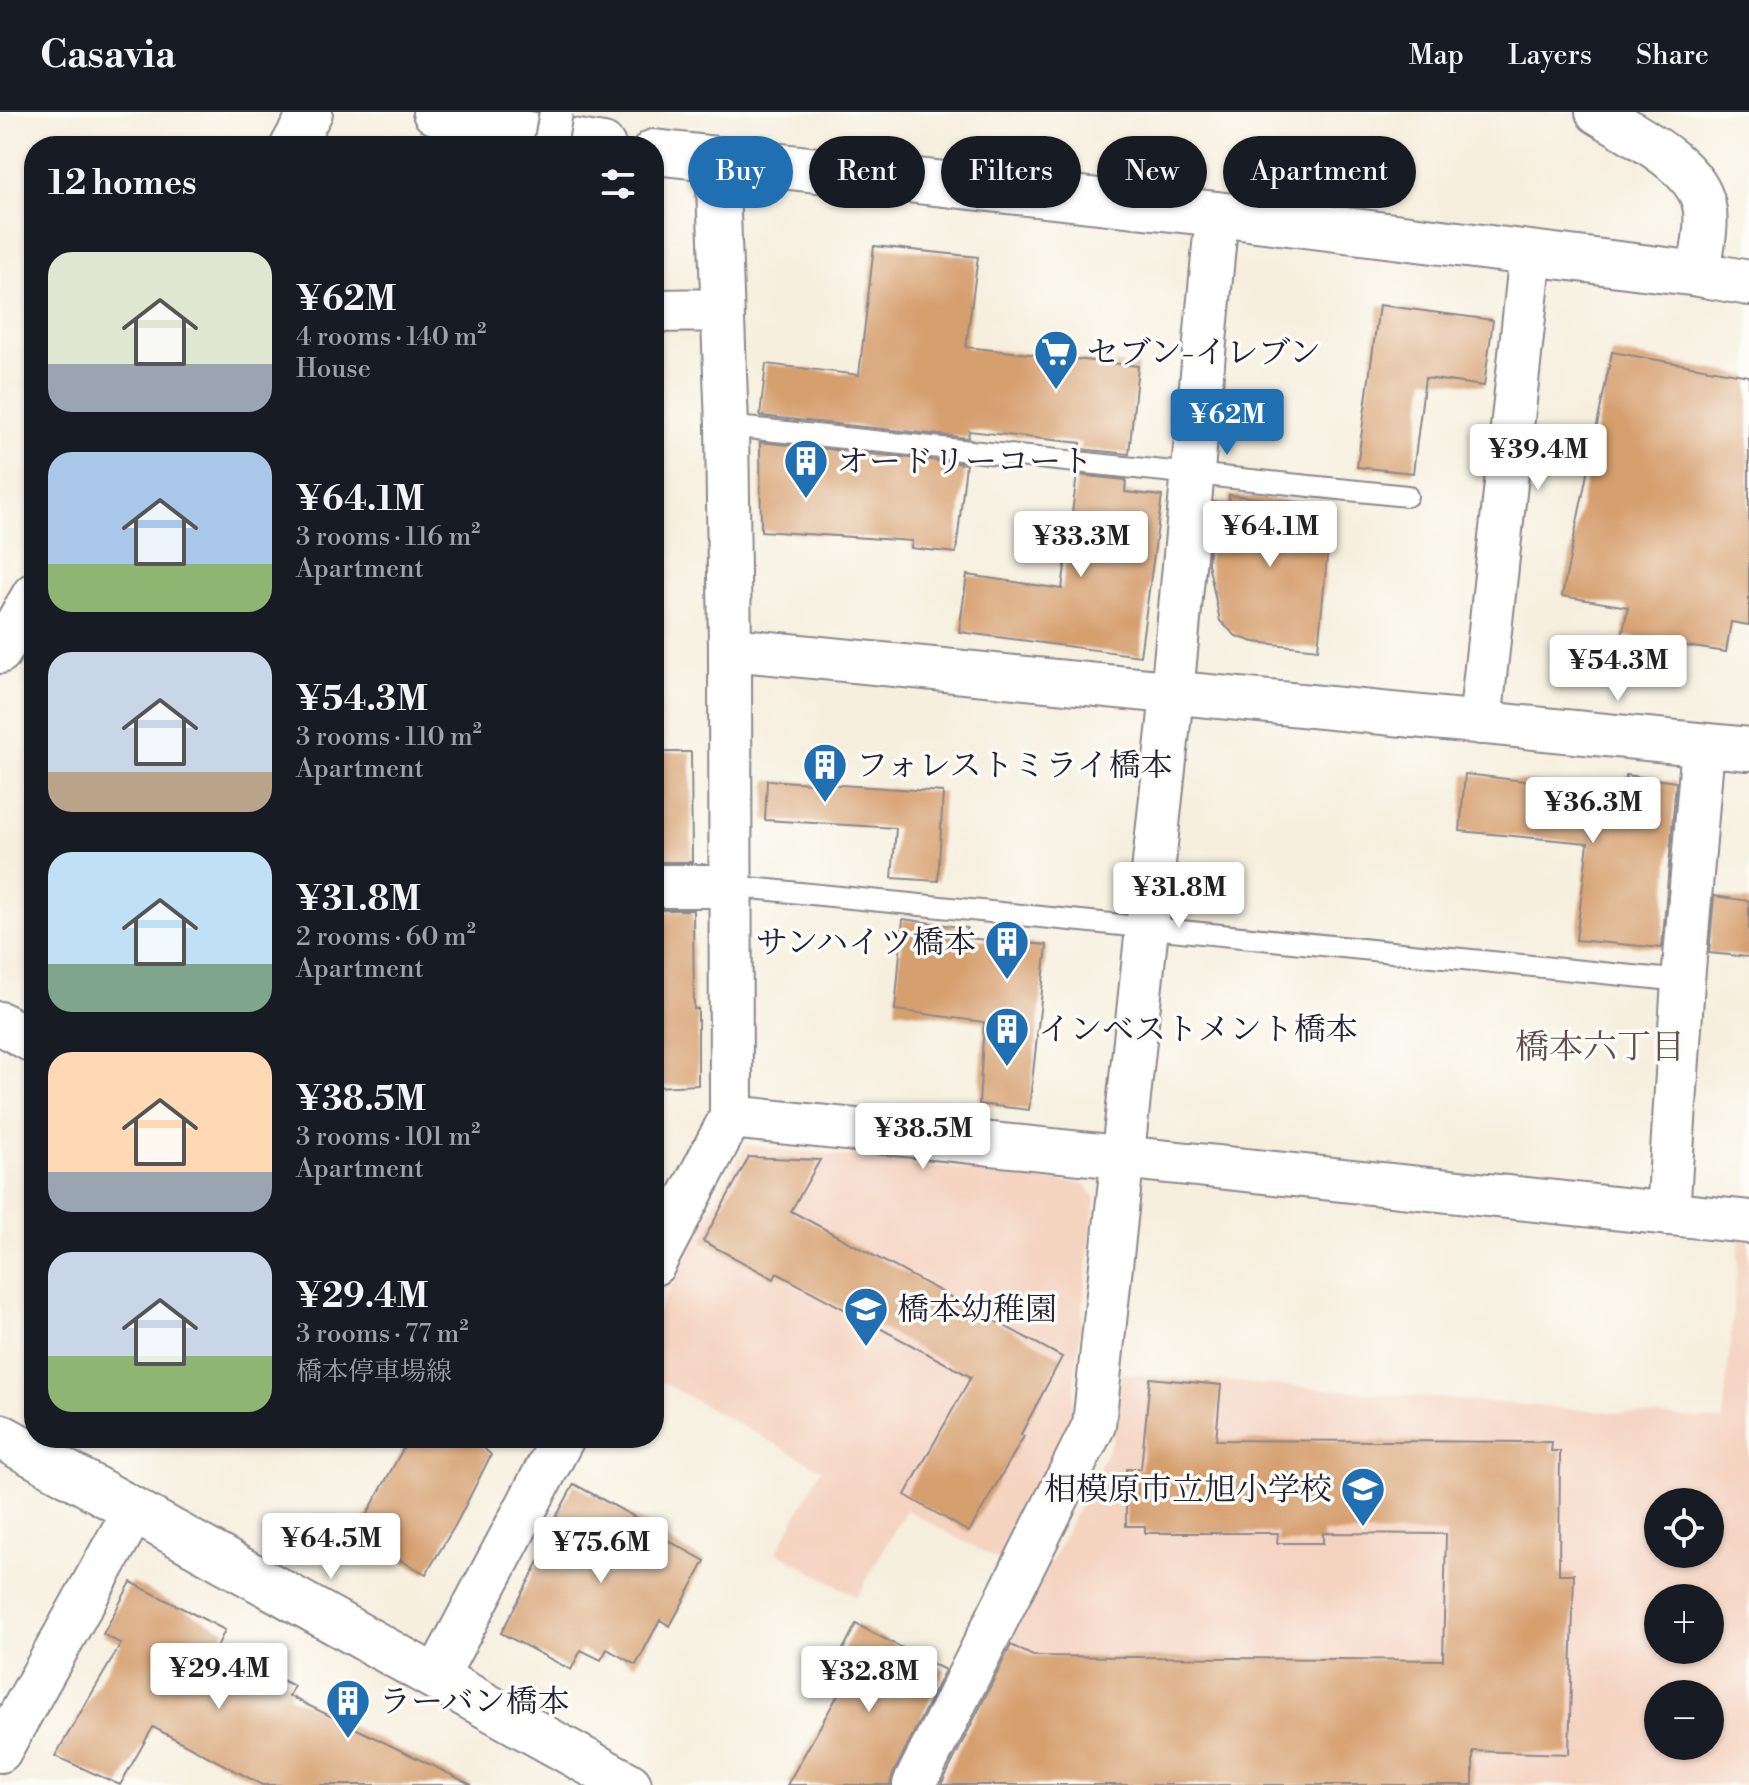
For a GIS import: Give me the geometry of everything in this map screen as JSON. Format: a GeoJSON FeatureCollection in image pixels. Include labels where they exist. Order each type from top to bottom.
{"type":"FeatureCollection","features":[{"type":"Feature","properties":{"kind":"street"},"geometry":{"type":"LineString","coordinates":[[298,136],[311,112]]}},
{"type":"Feature","properties":{"kind":"street"},"geometry":{"type":"LineString","coordinates":[[435,112],[539,136]]}},
{"type":"Feature","properties":{"kind":"street"},"geometry":{"type":"LineString","coordinates":[[552,136],[556,112]]}},
{"type":"Feature","properties":{"kind":"street"},"geometry":{"type":"LineString","coordinates":[[1597,112],[1676,163],[1695,182],[1704,205],[1699,274]]}},
{"type":"Feature","properties":{"kind":"street"},"geometry":{"type":"LineString","coordinates":[[664,153],[688,156]]}},
{"type":"Feature","properties":{"kind":"street"},"geometry":{"type":"LineString","coordinates":[[793,168],[1217,214],[1699,274],[1749,283]]}},
{"type":"Feature","properties":{"kind":"street"},"geometry":{"type":"LineString","coordinates":[[664,1245],[731,1117],[727,426],[718,208]]}},
{"type":"Feature","properties":{"kind":"street"},"geometry":{"type":"LineString","coordinates":[[914,1785],[1094,1425],[1172,694],[1217,214]]}},
{"type":"Feature","properties":{"kind":"street"},"geometry":{"type":"LineString","coordinates":[[1480,723],[1531,253]]}},
{"type":"Feature","properties":{"kind":"street"},"geometry":{"type":"LineString","coordinates":[[664,311],[721,310]]}},
{"type":"Feature","properties":{"kind":"street"},"geometry":{"type":"LineString","coordinates":[[9,655],[24,618]]}},
{"type":"Feature","properties":{"kind":"street"},"geometry":{"type":"LineString","coordinates":[[730,649],[1749,749]]}},
{"type":"Feature","properties":{"kind":"street"},"geometry":{"type":"LineString","coordinates":[[1668,1214],[1703,745]]}},
{"type":"Feature","properties":{"kind":"street"},"geometry":{"type":"LineString","coordinates":[[664,886],[730,886]]}},
{"type":"Feature","properties":{"kind":"street"},"geometry":{"type":"LineString","coordinates":[[0,1023],[24,1036]]}},
{"type":"Feature","properties":{"kind":"street"},"geometry":{"type":"LineString","coordinates":[[731,1117],[1749,1222]]}},
{"type":"Feature","properties":{"kind":"street"},"geometry":{"type":"LineString","coordinates":[[0,1436],[629,1785]]}},
{"type":"Feature","properties":{"kind":"street"},"geometry":{"type":"LineString","coordinates":[[436,1678],[558,1448]]}},
{"type":"Feature","properties":{"kind":"street"},"geometry":{"type":"LineString","coordinates":[[0,1751],[134,1511]]}},
{"type":"Feature","properties":{"kind":"lane"},"geometry":{"type":"LineString","coordinates":[[727,426],[1407,496]]}},
{"type":"Feature","properties":{"kind":"lane"},"geometry":{"type":"LineString","coordinates":[[730,886],[1683,981]]}},
{"type":"Feature","properties":{"kind":"shaded area","name":"橋本幼稚園"},"geometry":{"type":"Polygon","coordinates":[[[746,1145],[1085,1184],[1095,1198],[1070,1423],[998,1560],[906,1510],[857,1597],[777,1552],[821,1469],[664,1383],[664,1300],[746,1145]]]}},
{"type":"Feature","properties":{"kind":"shaded area","name":"相模原市立旭小学校"},"geometry":{"type":"Polygon","coordinates":[[[1740,1233],[1749,1234],[1749,1785],[937,1785],[1112,1442],[1122,1373],[1723,1421],[1740,1233]]]}},
{"type":"Feature","properties":{"kind":"building"},"geometry":{"type":"Polygon","coordinates":[[[874,246],[978,257],[966,347],[1138,366],[1129,454],[1080,449],[1081,443],[969,431],[968,438],[760,416],[766,364],[859,375],[874,246]]]}},
{"type":"Feature","properties":{"kind":"building"},"geometry":{"type":"Polygon","coordinates":[[[1379,305],[1493,320],[1484,386],[1425,378],[1413,473],[1357,467],[1379,305]]]}},
{"type":"Feature","properties":{"kind":"building"},"geometry":{"type":"Polygon","coordinates":[[[1612,352],[1749,376],[1749,625],[1731,622],[1726,652],[1622,636],[1628,607],[1562,596],[1612,352]]]}},
{"type":"Feature","properties":{"kind":"building"},"geometry":{"type":"Polygon","coordinates":[[[760,442],[966,464],[956,553],[911,548],[912,541],[761,531],[760,442]]]}},
{"type":"Feature","properties":{"kind":"building"},"geometry":{"type":"Polygon","coordinates":[[[1077,475],[1126,480],[1125,492],[1162,496],[1140,656],[959,632],[967,575],[1062,589],[1077,475]]]}},
{"type":"Feature","properties":{"kind":"building"},"geometry":{"type":"Polygon","coordinates":[[[1229,495],[1332,506],[1318,649],[1254,642],[1236,636],[1220,621],[1208,563],[1214,502],[1229,503],[1229,495]]]}},
{"type":"Feature","properties":{"kind":"building"},"geometry":{"type":"Polygon","coordinates":[[[664,752],[691,752],[692,862],[664,862],[664,752]]]}},
{"type":"Feature","properties":{"kind":"building"},"geometry":{"type":"Polygon","coordinates":[[[1465,774],[1625,793],[1626,775],[1676,782],[1662,948],[1576,940],[1588,843],[1460,831],[1465,774]]]}},
{"type":"Feature","properties":{"kind":"building"},"geometry":{"type":"Polygon","coordinates":[[[767,780],[943,792],[938,881],[892,878],[896,828],[765,820],[767,780]]]}},
{"type":"Feature","properties":{"kind":"building"},"geometry":{"type":"Polygon","coordinates":[[[1714,896],[1749,901],[1749,957],[1709,953],[1714,896]]]}},
{"type":"Feature","properties":{"kind":"building"},"geometry":{"type":"Polygon","coordinates":[[[664,910],[693,910],[698,1085],[664,1087],[664,910]]]}},
{"type":"Feature","properties":{"kind":"building"},"geometry":{"type":"Polygon","coordinates":[[[903,919],[967,928],[966,938],[1047,945],[1029,1110],[979,1104],[984,1022],[895,1010],[903,919]]]}},
{"type":"Feature","properties":{"kind":"building"},"geometry":{"type":"Polygon","coordinates":[[[749,1157],[820,1160],[791,1211],[1062,1357],[1021,1434],[1024,1436],[969,1532],[905,1495],[971,1377],[777,1273],[774,1279],[703,1241],[749,1157]]]}},
{"type":"Feature","properties":{"kind":"building"},"geometry":{"type":"Polygon","coordinates":[[[1150,1378],[1221,1385],[1216,1440],[1552,1442],[1551,1451],[1560,1451],[1559,1574],[1574,1574],[1569,1754],[1473,1751],[1473,1785],[941,1785],[1011,1645],[1033,1656],[1443,1660],[1446,1534],[1323,1533],[1323,1543],[1277,1543],[1278,1533],[1145,1533],[1145,1526],[1126,1526],[1126,1469],[1141,1469],[1150,1378]]]}},
{"type":"Feature","properties":{"kind":"building"},"geometry":{"type":"Polygon","coordinates":[[[403,1448],[484,1448],[491,1455],[426,1574],[355,1536],[403,1448]]]}},
{"type":"Feature","properties":{"kind":"building"},"geometry":{"type":"Polygon","coordinates":[[[574,1484],[655,1528],[653,1532],[705,1561],[670,1626],[660,1620],[636,1665],[607,1649],[601,1660],[581,1650],[571,1670],[501,1633],[552,1537],[547,1534],[574,1484]]]}},
{"type":"Feature","properties":{"kind":"building"},"geometry":{"type":"Polygon","coordinates":[[[131,1582],[225,1630],[217,1647],[294,1686],[289,1696],[472,1785],[262,1785],[153,1727],[120,1785],[55,1756],[121,1644],[103,1634],[131,1582]]]}},
{"type":"Feature","properties":{"kind":"building"},"geometry":{"type":"Polygon","coordinates":[[[856,1624],[945,1670],[890,1785],[787,1785],[843,1686],[828,1679],[856,1624]]]}},
{"type":"Feature","properties":{"kind":"place","name":"セブン-イレブン"},"geometry":{"type":"Point","coordinates":[1056,391]}},
{"type":"Feature","properties":{"kind":"place","name":"オードリーコート"},"geometry":{"type":"Point","coordinates":[806,500]}},
{"type":"Feature","properties":{"kind":"place","name":"フォレストミライ橋本"},"geometry":{"type":"Point","coordinates":[825,804]}},
{"type":"Feature","properties":{"kind":"place","name":"サンハイツ橋本"},"geometry":{"type":"Point","coordinates":[1007,981]}},
{"type":"Feature","properties":{"kind":"place","name":"インベストメント橋本"},"geometry":{"type":"Point","coordinates":[1007,1068]}},
{"type":"Feature","properties":{"kind":"place","name":"橋本幼稚園"},"geometry":{"type":"Point","coordinates":[866,1348]}},
{"type":"Feature","properties":{"kind":"place","name":"相模原市立旭小学校"},"geometry":{"type":"Point","coordinates":[1363,1528]}},
{"type":"Feature","properties":{"kind":"place","name":"ラーバン橋本"},"geometry":{"type":"Point","coordinates":[348,1740]}},
{"type":"Feature","properties":{"kind":"district","name":"橋本六丁目"},"geometry":{"type":"Point","coordinates":[1600,1046]}}]}
